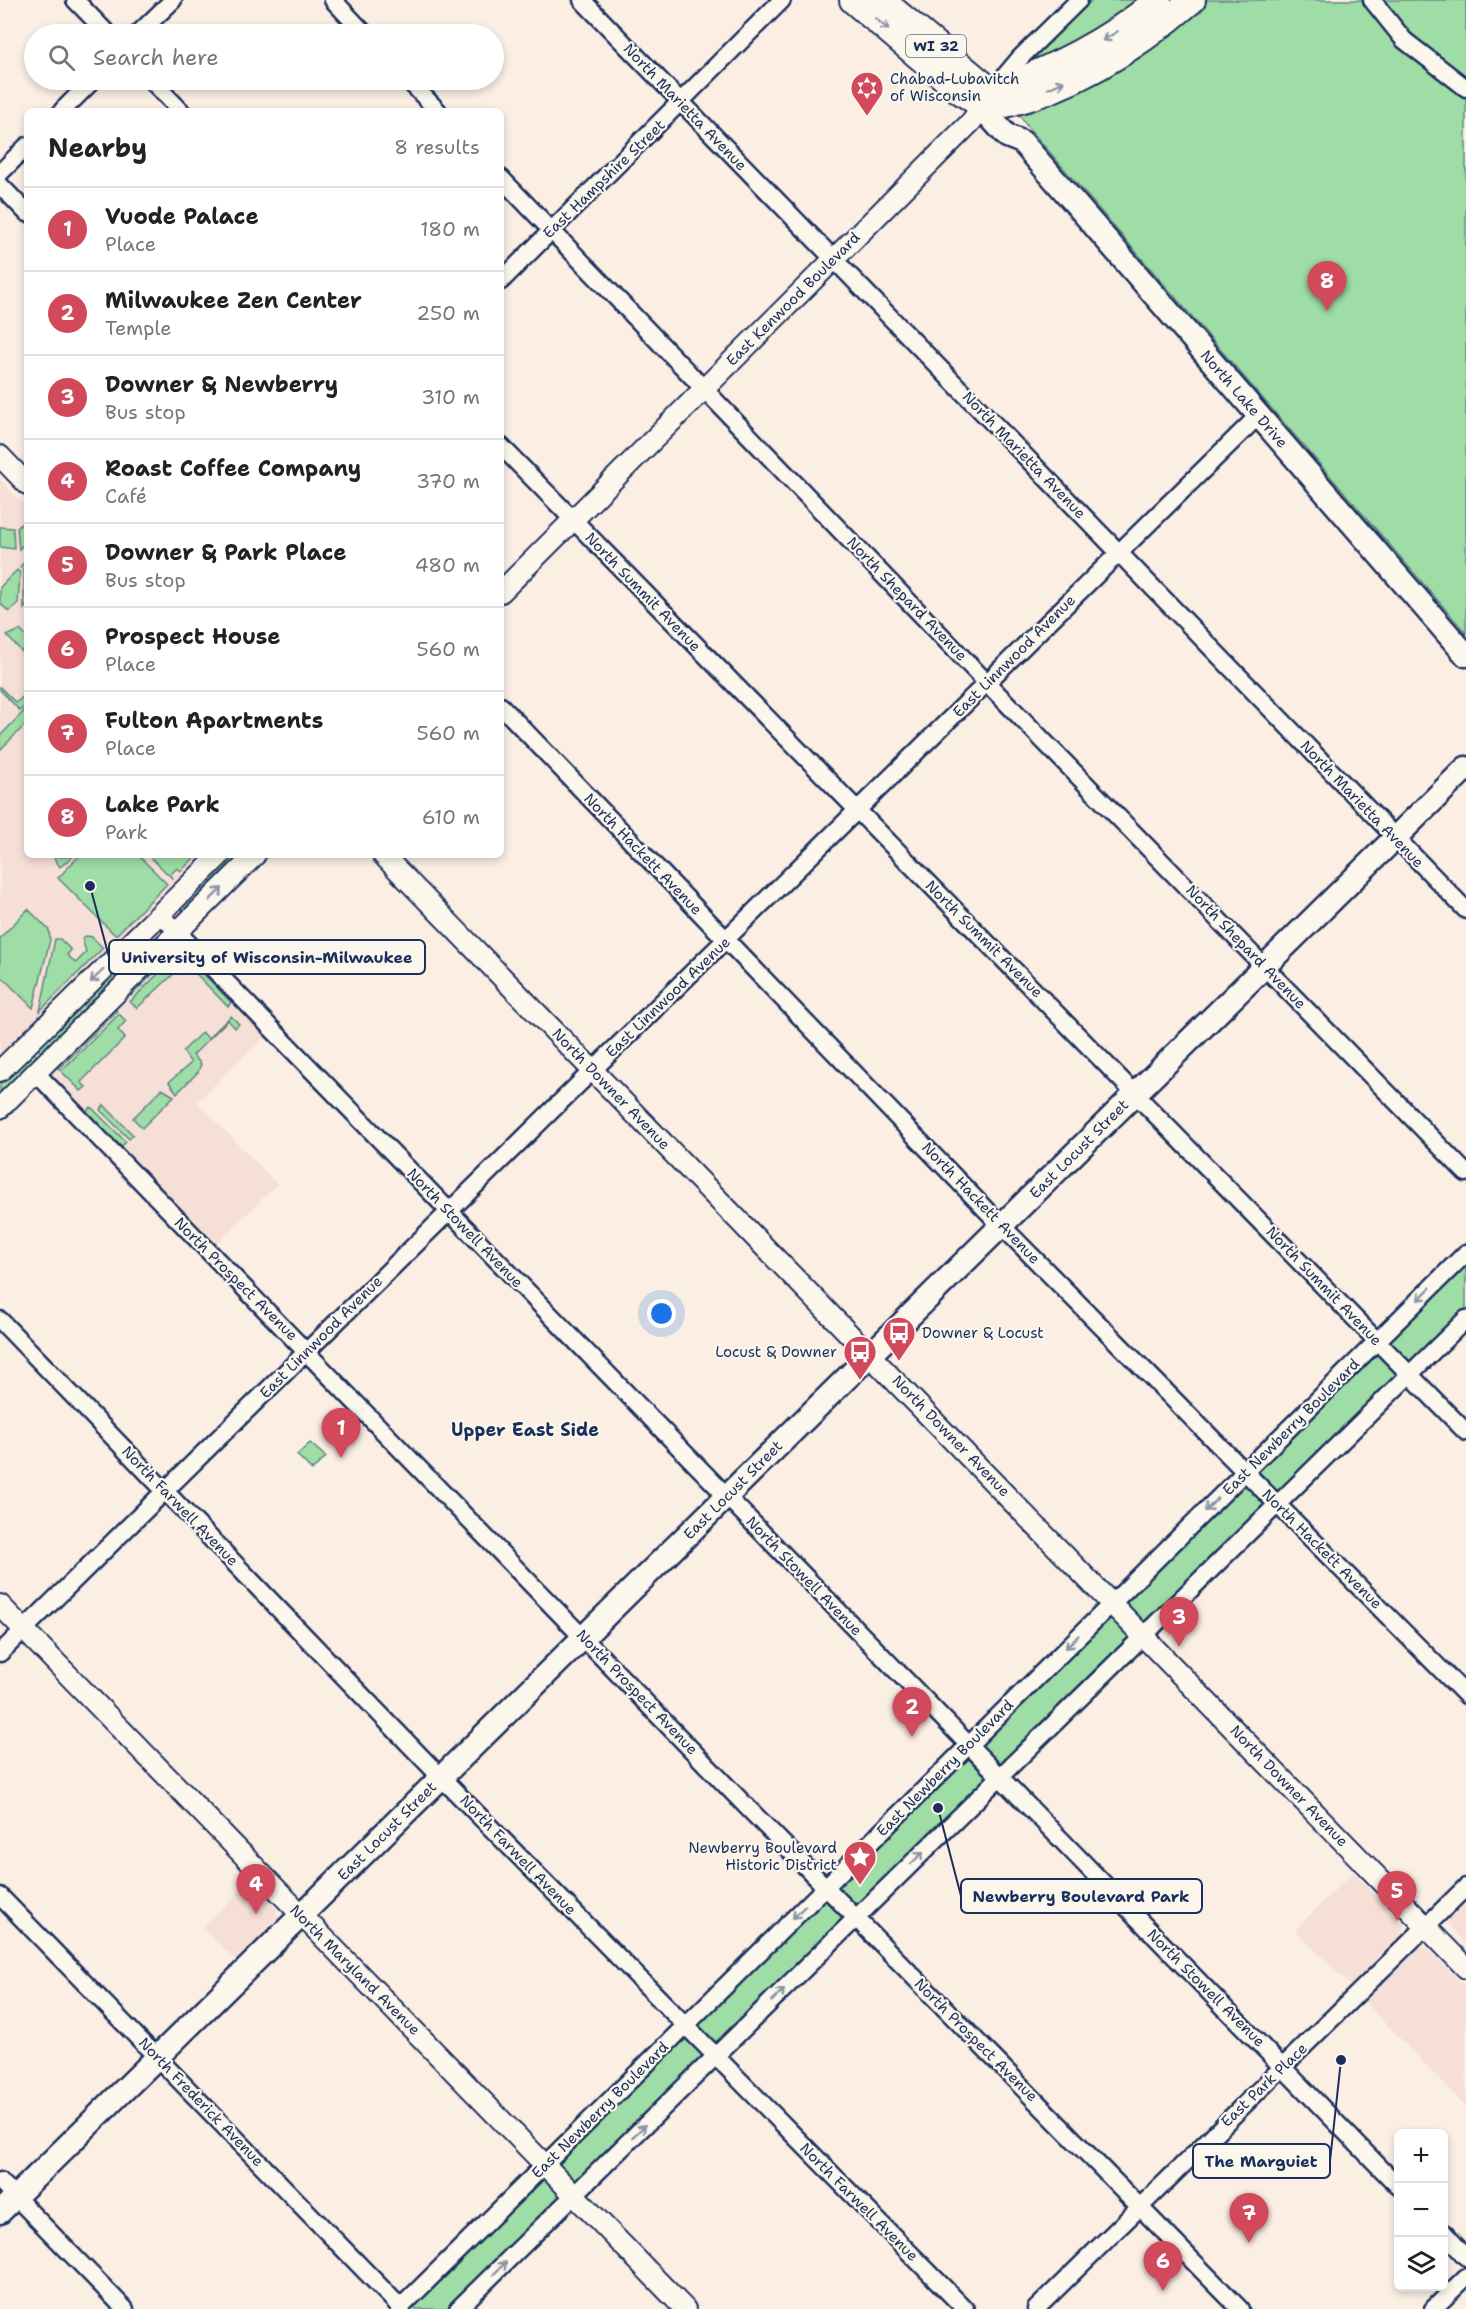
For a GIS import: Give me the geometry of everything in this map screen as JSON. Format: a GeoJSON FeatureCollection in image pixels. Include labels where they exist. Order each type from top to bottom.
{"type":"FeatureCollection","features":[{"type":"Feature","properties":{"kind":"main road","name":"North Lake Drive"},"geometry":{"type":"LineString","coordinates":[[853,0],[991,101]]}},
{"type":"Feature","properties":{"kind":"main road","name":"North Lake Drive"},"geometry":{"type":"LineString","coordinates":[[881,0],[991,101],[1007,136],[1022,142],[1466,655]]}},
{"type":"Feature","properties":{"kind":"main road"},"geometry":{"type":"LineString","coordinates":[[991,101],[1130,24],[1158,0]]}},
{"type":"Feature","properties":{"kind":"main road"},"geometry":{"type":"LineString","coordinates":[[991,101],[1046,89],[1109,61],[1149,34],[1192,0]]}},
{"type":"Feature","properties":{"kind":"main road","name":"East Locust Street"},"geometry":{"type":"LineString","coordinates":[[5,2196],[158,2056],[1466,768]]}},
{"type":"Feature","properties":{"kind":"street"},"geometry":{"type":"LineString","coordinates":[[75,0],[98,24]]}},
{"type":"Feature","properties":{"kind":"street"},"geometry":{"type":"LineString","coordinates":[[148,24],[173,0]]}},
{"type":"Feature","properties":{"kind":"street"},"geometry":{"type":"LineString","coordinates":[[333,0],[356,24]]}},
{"type":"Feature","properties":{"kind":"street","name":"North Marietta Avenue"},"geometry":{"type":"LineString","coordinates":[[582,0],[1466,910]]}},
{"type":"Feature","properties":{"kind":"street","name":"East Hampshire Street"},"geometry":{"type":"LineString","coordinates":[[504,278],[681,104],[782,0]]}},
{"type":"Feature","properties":{"kind":"street","name":"East Kenwood Boulevard"},"geometry":{"type":"LineString","coordinates":[[504,589],[971,122],[991,101],[1020,58],[1079,0]]}},
{"type":"Feature","properties":{"kind":"street"},"geometry":{"type":"LineString","coordinates":[[1372,0],[1404,40],[1466,88]]}},
{"type":"Feature","properties":{"kind":"street"},"geometry":{"type":"LineString","coordinates":[[65,108],[83,90]]}},
{"type":"Feature","properties":{"kind":"street"},"geometry":{"type":"LineString","coordinates":[[161,90],[178,108]]}},
{"type":"Feature","properties":{"kind":"street"},"geometry":{"type":"LineString","coordinates":[[418,90],[435,108]]}},
{"type":"Feature","properties":{"kind":"street"},"geometry":{"type":"LineString","coordinates":[[0,173],[24,149]]}},
{"type":"Feature","properties":{"kind":"street","name":"North Shepard Avenue"},"geometry":{"type":"LineString","coordinates":[[504,181],[987,683],[1466,1173]]}},
{"type":"Feature","properties":{"kind":"street"},"geometry":{"type":"LineString","coordinates":[[0,185],[24,210]]}},
{"type":"Feature","properties":{"kind":"street","name":"East Linnwood Avenue"},"geometry":{"type":"LineString","coordinates":[[0,1653],[1258,416]]}},
{"type":"Feature","properties":{"kind":"street","name":"North Summit Avenue"},"geometry":{"type":"LineString","coordinates":[[504,449],[1466,1432]]}},
{"type":"Feature","properties":{"kind":"street"},"geometry":{"type":"LineString","coordinates":[[0,456],[24,481]]}},
{"type":"Feature","properties":{"kind":"street","name":"North Hackett Avenue"},"geometry":{"type":"LineString","coordinates":[[504,709],[1002,1225],[1466,1695]]}},
{"type":"Feature","properties":{"kind":"street"},"geometry":{"type":"LineString","coordinates":[[0,1071],[217,858]]}},
{"type":"Feature","properties":{"kind":"street"},"geometry":{"type":"LineString","coordinates":[[0,1108],[252,858]]}},
{"type":"Feature","properties":{"kind":"street","name":"North Downer Avenue"},"geometry":{"type":"LineString","coordinates":[[386,858],[1466,1968]]}},
{"type":"Feature","properties":{"kind":"street","name":"North Stowell Avenue"},"geometry":{"type":"LineString","coordinates":[[160,914],[1395,2183]]}},
{"type":"Feature","properties":{"kind":"street","name":"North Prospect Avenue"},"geometry":{"type":"LineString","coordinates":[[36,1073],[825,1887],[1240,2309]]}},
{"type":"Feature","properties":{"kind":"street","name":"East Newberry Boulevard"},"geometry":{"type":"LineString","coordinates":[[400,2308],[1466,1253]]}},
{"type":"Feature","properties":{"kind":"street"},"geometry":{"type":"LineString","coordinates":[[458,2309],[1466,1319]]}},
{"type":"Feature","properties":{"kind":"street","name":"North Farwell Avenue"},"geometry":{"type":"LineString","coordinates":[[0,1320],[441,1777],[965,2309]]}},
{"type":"Feature","properties":{"kind":"street","name":"North Maryland Avenue"},"geometry":{"type":"LineString","coordinates":[[0,1605],[685,2309]]}},
{"type":"Feature","properties":{"kind":"street","name":"East Park Place"},"geometry":{"type":"LineString","coordinates":[[1035,2309],[1466,1887]]}},
{"type":"Feature","properties":{"kind":"street","name":"North Frederick Avenue"},"geometry":{"type":"LineString","coordinates":[[0,1896],[158,2056],[400,2308]]}},
{"type":"Feature","properties":{"kind":"street"},"geometry":{"type":"LineString","coordinates":[[5,2196],[125,2309]]}},
{"type":"Feature","properties":{"kind":"street"},"geometry":{"type":"LineString","coordinates":[[1447,2237],[1466,2257]]}},
{"type":"Feature","properties":{"kind":"street"},"geometry":{"type":"LineString","coordinates":[[1433,2309],[1466,2277]]}},
{"type":"Feature","properties":{"kind":"shaded area"},"geometry":{"type":"Polygon","coordinates":[[[0,480],[24,505],[24,858],[208,858],[148,917],[265,1036],[197,1102],[277,1184],[216,1245],[19,1047],[0,1065],[0,480]]]}},
{"type":"Feature","properties":{"kind":"shaded area"},"geometry":{"type":"Polygon","coordinates":[[[1353,1872],[1404,1926],[1400,1936],[1350,1985],[1295,1930],[1353,1872]]]}},
{"type":"Feature","properties":{"kind":"shaded area"},"geometry":{"type":"Polygon","coordinates":[[[250,1881],[277,1909],[278,1918],[236,1960],[202,1928],[250,1881]]]}},
{"type":"Feature","properties":{"kind":"shaded area"},"geometry":{"type":"Polygon","coordinates":[[[1466,1899],[1466,1945],[1447,1923],[1450,1915],[1466,1899]]]}},
{"type":"Feature","properties":{"kind":"shaded area"},"geometry":{"type":"Polygon","coordinates":[[[1420,1947],[1429,1950],[1466,1988],[1466,2107],[1364,2001],[1420,1947]]]}},
{"type":"Feature","properties":{"kind":"green space"},"geometry":{"type":"Polygon","coordinates":[[[1092,0],[1466,0],[1466,633],[1027,126],[1011,103],[1034,61],[1032,59],[1092,0]]]}},
{"type":"Feature","properties":{"kind":"green space"},"geometry":{"type":"Polygon","coordinates":[[[24,521],[24,544],[19,549],[17,528],[24,521]]]}},
{"type":"Feature","properties":{"kind":"green space"},"geometry":{"type":"Polygon","coordinates":[[[0,527],[13,528],[14,549],[0,547],[0,527]]]}},
{"type":"Feature","properties":{"kind":"green space"},"geometry":{"type":"Polygon","coordinates":[[[17,570],[20,573],[18,603],[9,612],[0,603],[0,587],[17,570]]]}},
{"type":"Feature","properties":{"kind":"green space"},"geometry":{"type":"Polygon","coordinates":[[[20,630],[24,634],[24,654],[7,636],[20,630]]]}},
{"type":"Feature","properties":{"kind":"green space"},"geometry":{"type":"Polygon","coordinates":[[[0,687],[16,703],[24,696],[24,707],[20,711],[0,690],[0,687]]]}},
{"type":"Feature","properties":{"kind":"green space"},"geometry":{"type":"Polygon","coordinates":[[[24,711],[24,726],[0,750],[0,736],[24,711]]]}},
{"type":"Feature","properties":{"kind":"green space"},"geometry":{"type":"Polygon","coordinates":[[[54,858],[71,858],[60,867],[54,858]]]}},
{"type":"Feature","properties":{"kind":"green space"},"geometry":{"type":"Polygon","coordinates":[[[77,858],[141,858],[167,884],[117,934],[114,934],[58,878],[77,858]]]}},
{"type":"Feature","properties":{"kind":"green space"},"geometry":{"type":"Polygon","coordinates":[[[151,858],[194,858],[181,871],[177,868],[171,874],[173,879],[151,858]]]}},
{"type":"Feature","properties":{"kind":"green space"},"geometry":{"type":"Polygon","coordinates":[[[227,858],[240,858],[186,913],[181,909],[195,888],[227,858]]]}},
{"type":"Feature","properties":{"kind":"green space"},"geometry":{"type":"Polygon","coordinates":[[[28,909],[49,930],[50,940],[33,1008],[0,975],[0,938],[28,909]]]}},
{"type":"Feature","properties":{"kind":"green space"},"geometry":{"type":"Polygon","coordinates":[[[92,937],[103,948],[40,1011],[55,939],[60,939],[71,950],[67,955],[76,963],[86,952],[82,938],[92,937]]]}},
{"type":"Feature","properties":{"kind":"green space"},"geometry":{"type":"Polygon","coordinates":[[[150,938],[155,943],[42,1053],[36,1047],[145,940],[150,938]]]}},
{"type":"Feature","properties":{"kind":"green space"},"geometry":{"type":"Polygon","coordinates":[[[181,951],[231,1002],[228,1007],[178,955],[181,951]]]}},
{"type":"Feature","properties":{"kind":"green space"},"geometry":{"type":"Polygon","coordinates":[[[169,953],[172,955],[131,996],[128,994],[169,953]]]}},
{"type":"Feature","properties":{"kind":"green space"},"geometry":{"type":"Polygon","coordinates":[[[174,958],[180,963],[179,973],[177,971],[137,1008],[130,1002],[174,958]]]}},
{"type":"Feature","properties":{"kind":"green space"},"geometry":{"type":"Polygon","coordinates":[[[114,1008],[117,1011],[59,1069],[56,1065],[114,1008]]]}},
{"type":"Feature","properties":{"kind":"green space"},"geometry":{"type":"Polygon","coordinates":[[[119,1014],[126,1021],[118,1030],[125,1038],[81,1082],[86,1087],[81,1091],[61,1071],[119,1014]]]}},
{"type":"Feature","properties":{"kind":"green space"},"geometry":{"type":"Polygon","coordinates":[[[231,1016],[239,1024],[235,1028],[228,1020],[193,1055],[201,1064],[198,1072],[177,1093],[169,1082],[191,1063],[183,1051],[202,1032],[208,1038],[231,1016]]]}},
{"type":"Feature","properties":{"kind":"green space"},"geometry":{"type":"Polygon","coordinates":[[[32,1051],[38,1057],[0,1096],[0,1082],[32,1051]]]}},
{"type":"Feature","properties":{"kind":"green space"},"geometry":{"type":"Polygon","coordinates":[[[162,1089],[174,1096],[142,1128],[133,1118],[162,1089]]]}},
{"type":"Feature","properties":{"kind":"green space"},"geometry":{"type":"Polygon","coordinates":[[[104,1105],[133,1135],[129,1139],[100,1110],[104,1105]]]}},
{"type":"Feature","properties":{"kind":"green space"},"geometry":{"type":"Polygon","coordinates":[[[91,1107],[126,1142],[121,1147],[86,1112],[91,1107]]]}},
{"type":"Feature","properties":{"kind":"green space"},"geometry":{"type":"Polygon","coordinates":[[[1466,1266],[1466,1308],[449,2309],[411,2309],[1466,1266]]]}},
{"type":"Feature","properties":{"kind":"green space"},"geometry":{"type":"Polygon","coordinates":[[[310,1443],[326,1457],[312,1470],[297,1455],[310,1443]]]}},
{"type":"Feature","properties":{"kind":"place","name":"Chabad-Lubavitch of Wisconsin"},"geometry":{"type":"Point","coordinates":[867,117]}},
{"type":"Feature","properties":{"kind":"place","name":"Lake Park"},"geometry":{"type":"Point","coordinates":[1327,311]}},
{"type":"Feature","properties":{"kind":"place","name":"University of Wisconsin-Milwaukee"},"geometry":{"type":"Point","coordinates":[90,886]}},
{"type":"Feature","properties":{"kind":"place","name":"Downer & Locust"},"geometry":{"type":"Point","coordinates":[899,1362]}},
{"type":"Feature","properties":{"kind":"place","name":"Locust & Downer"},"geometry":{"type":"Point","coordinates":[860,1381]}},
{"type":"Feature","properties":{"kind":"place","name":"Vuode Palace"},"geometry":{"type":"Point","coordinates":[341,1458]}},
{"type":"Feature","properties":{"kind":"place","name":"Downer & Newberry"},"geometry":{"type":"Point","coordinates":[1179,1647]}},
{"type":"Feature","properties":{"kind":"place","name":"Milwaukee Zen Center"},"geometry":{"type":"Point","coordinates":[912,1737]}},
{"type":"Feature","properties":{"kind":"place","name":"Newberry Boulevard Park"},"geometry":{"type":"Point","coordinates":[938,1808]}},
{"type":"Feature","properties":{"kind":"place","name":"Newberry Boulevard Historic District"},"geometry":{"type":"Point","coordinates":[860,1886]}},
{"type":"Feature","properties":{"kind":"place","name":"Roast Coffee Company"},"geometry":{"type":"Point","coordinates":[256,1914]}},
{"type":"Feature","properties":{"kind":"place","name":"Downer & Park Place"},"geometry":{"type":"Point","coordinates":[1397,1921]}},
{"type":"Feature","properties":{"kind":"place","name":"The Marguiet"},"geometry":{"type":"Point","coordinates":[1341,2060]}},
{"type":"Feature","properties":{"kind":"place","name":"Fulton Apartments"},"geometry":{"type":"Point","coordinates":[1249,2243]}},
{"type":"Feature","properties":{"kind":"place","name":"Prospect House"},"geometry":{"type":"Point","coordinates":[1163,2291]}},
{"type":"Feature","properties":{"kind":"district","name":"Upper East Side"},"geometry":{"type":"Point","coordinates":[525,1430]}}]}
